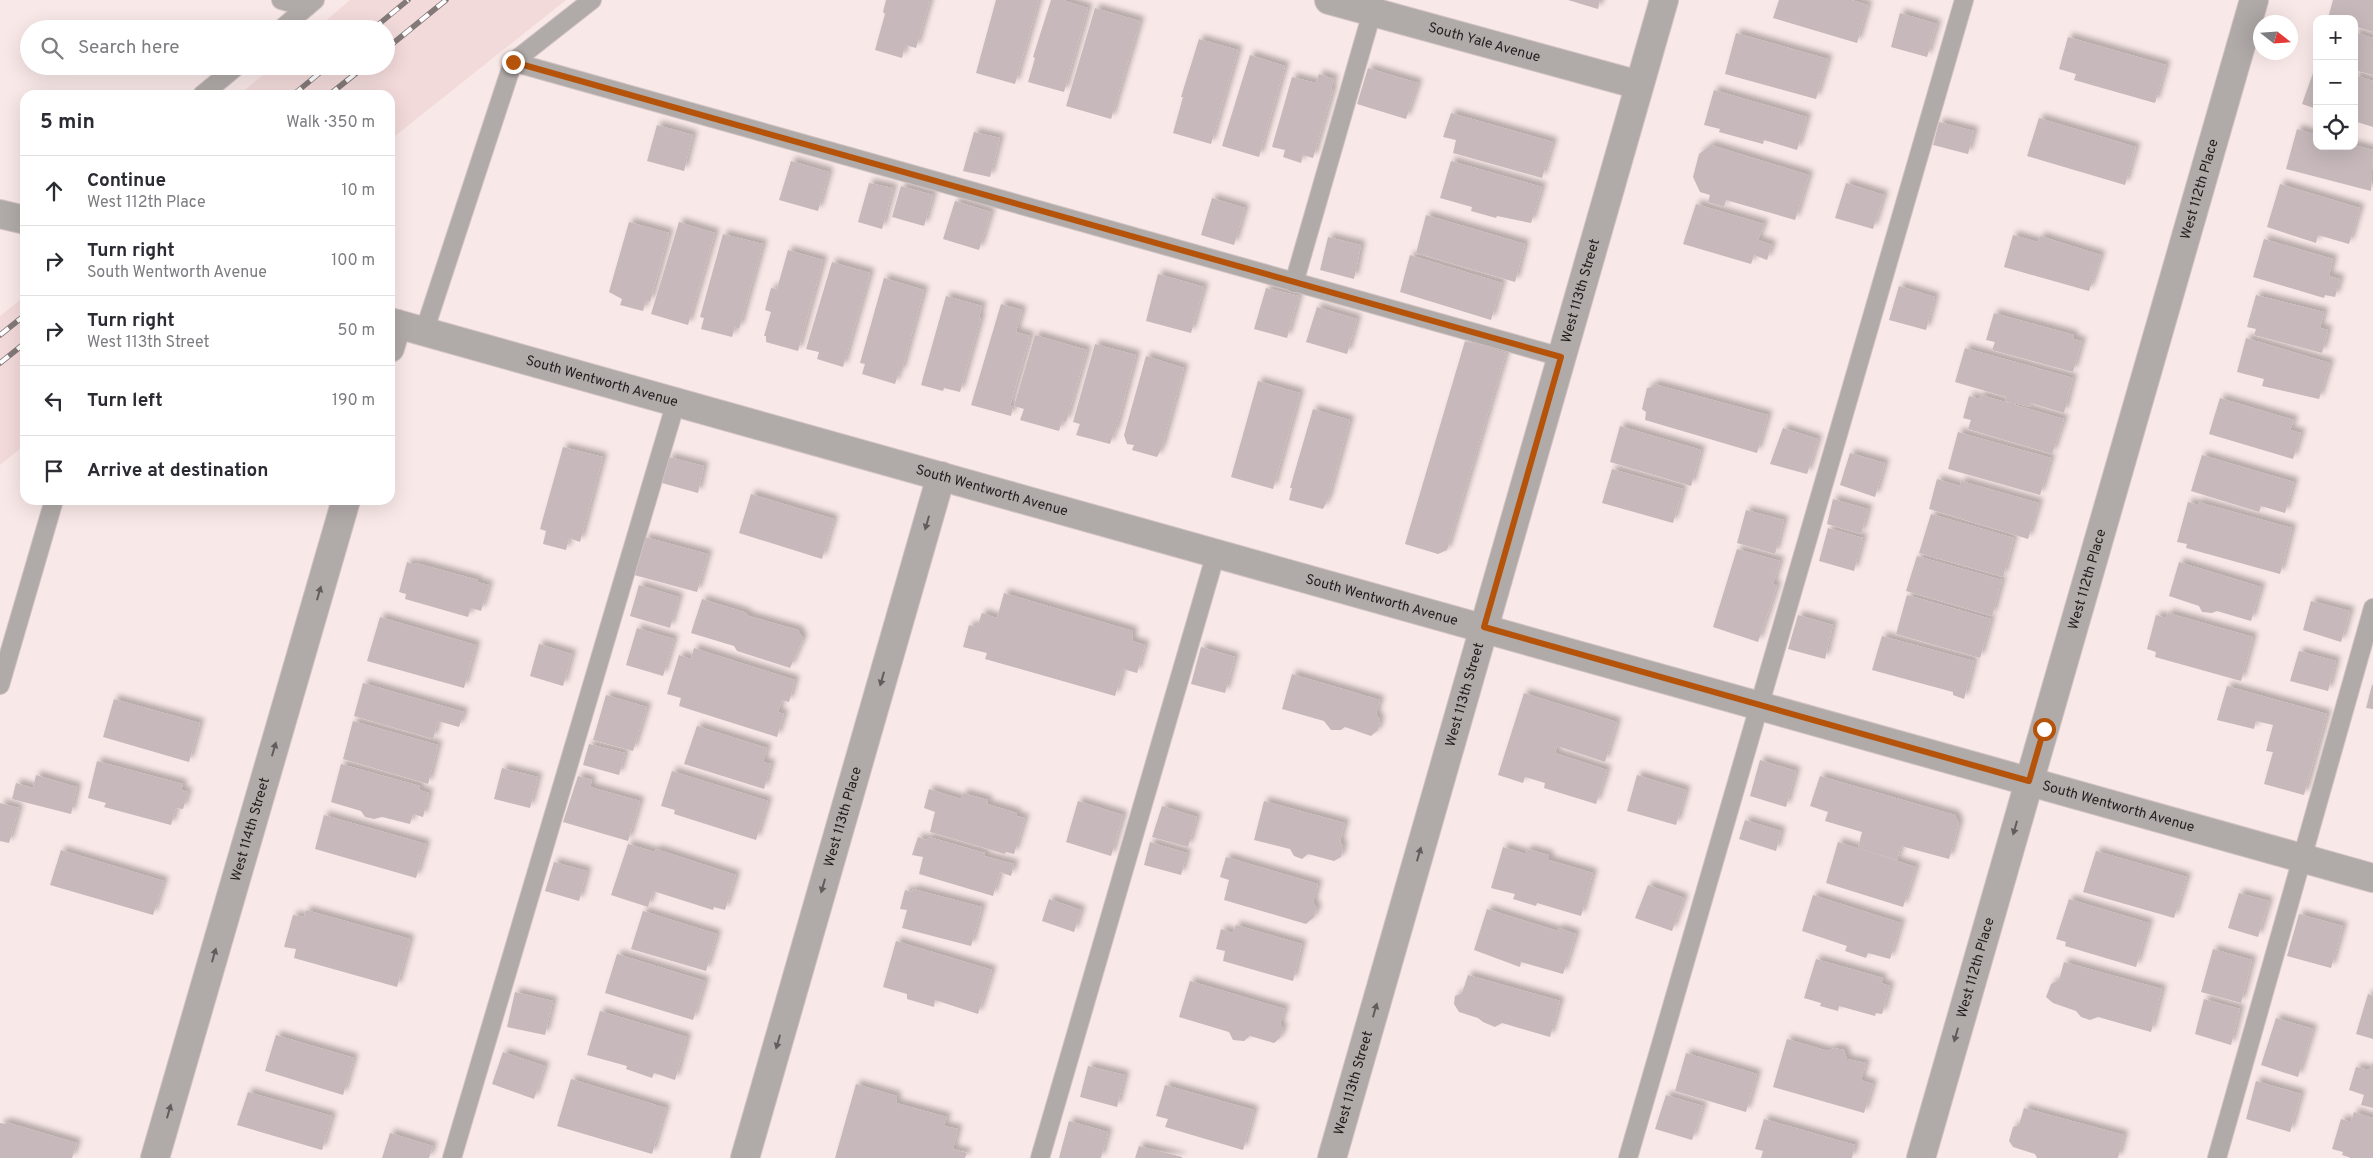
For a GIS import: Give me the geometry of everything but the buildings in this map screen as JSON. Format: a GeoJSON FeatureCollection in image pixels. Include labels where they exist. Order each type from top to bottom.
{"type":"FeatureCollection","features":[{"type":"Feature","properties":{"kind":"street","name":"South Yale Avenue"},"geometry":{"type":"LineString","coordinates":[[1329,0],[1374,6],[1639,85]]}},
{"type":"Feature","properties":{"kind":"street","name":"West 113th Street"},"geometry":{"type":"LineString","coordinates":[[1332,1158],[1664,0]]}},
{"type":"Feature","properties":{"kind":"street","name":"West 112th Place"},"geometry":{"type":"LineString","coordinates":[[1921,1158],[2254,0]]}},
{"type":"Feature","properties":{"kind":"street"},"geometry":{"type":"LineString","coordinates":[[0,214],[20,219]]}},
{"type":"Feature","properties":{"kind":"street","name":"South Wentworth Avenue"},"geometry":{"type":"LineString","coordinates":[[395,331],[424,332],[1484,627],[2373,878]]}},
{"type":"Feature","properties":{"kind":"street","name":"West 113th Place"},"geometry":{"type":"LineString","coordinates":[[745,1158],[941,476]]}},
{"type":"Feature","properties":{"kind":"street","name":"West 114th Street"},"geometry":{"type":"LineString","coordinates":[[155,1158],[345,505]]}},
{"type":"Feature","properties":{"kind":"lane"},"geometry":{"type":"LineString","coordinates":[[281,0],[311,4]]}},
{"type":"Feature","properties":{"kind":"lane"},"geometry":{"type":"LineString","coordinates":[[424,332],[513,62],[592,0]]}},
{"type":"Feature","properties":{"kind":"lane"},"geometry":{"type":"LineString","coordinates":[[1628,1158],[1964,0]]}},
{"type":"Feature","properties":{"kind":"lane"},"geometry":{"type":"LineString","coordinates":[[292,20],[311,4]]}},
{"type":"Feature","properties":{"kind":"lane"},"geometry":{"type":"LineString","coordinates":[[1294,283],[1374,6]]}},
{"type":"Feature","properties":{"kind":"lane"},"geometry":{"type":"LineString","coordinates":[[513,62],[1561,357]]}},
{"type":"Feature","properties":{"kind":"lane"},"geometry":{"type":"LineString","coordinates":[[208,90],[225,75]]}},
{"type":"Feature","properties":{"kind":"lane"},"geometry":{"type":"LineString","coordinates":[[452,1158],[676,402]]}},
{"type":"Feature","properties":{"kind":"lane"},"geometry":{"type":"LineString","coordinates":[[0,685],[53,505]]}},
{"type":"Feature","properties":{"kind":"lane"},"geometry":{"type":"LineString","coordinates":[[1040,1158],[1216,553]]}},
{"type":"Feature","properties":{"kind":"lane"},"geometry":{"type":"LineString","coordinates":[[2217,1158],[2373,608]]}},
{"type":"Feature","properties":{"kind":"shaded area"},"geometry":{"type":"Polygon","coordinates":[[[350,0],[566,0],[395,136],[395,90],[245,90],[262,75],[395,75],[395,20],[327,20],[350,0]]]}},
{"type":"Feature","properties":{"kind":"shaded area"},"geometry":{"type":"Polygon","coordinates":[[[20,300],[20,449],[0,465],[0,316],[20,300]]]}},
{"type":"Feature","properties":{"kind":"railway"},"geometry":{"type":"LineString","coordinates":[[384,20],[408,0]]}},
{"type":"Feature","properties":{"kind":"railway"},"geometry":{"type":"LineString","coordinates":[[395,42],[446,0]]}},
{"type":"Feature","properties":{"kind":"railway"},"geometry":{"type":"LineString","coordinates":[[299,90],[317,75]]}},
{"type":"Feature","properties":{"kind":"railway"},"geometry":{"type":"LineString","coordinates":[[335,90],[354,75]]}},
{"type":"Feature","properties":{"kind":"railway"},"geometry":{"type":"LineString","coordinates":[[0,335],[20,319]]}},
{"type":"Feature","properties":{"kind":"railway"},"geometry":{"type":"LineString","coordinates":[[0,363],[20,347]]}},
{"type":"Feature","properties":{"kind":"route"},"geometry":{"type":"LineString","coordinates":[[513,62],[659,105],[1561,357],[1484,627],[2029,781],[2044,729]]}}]}
